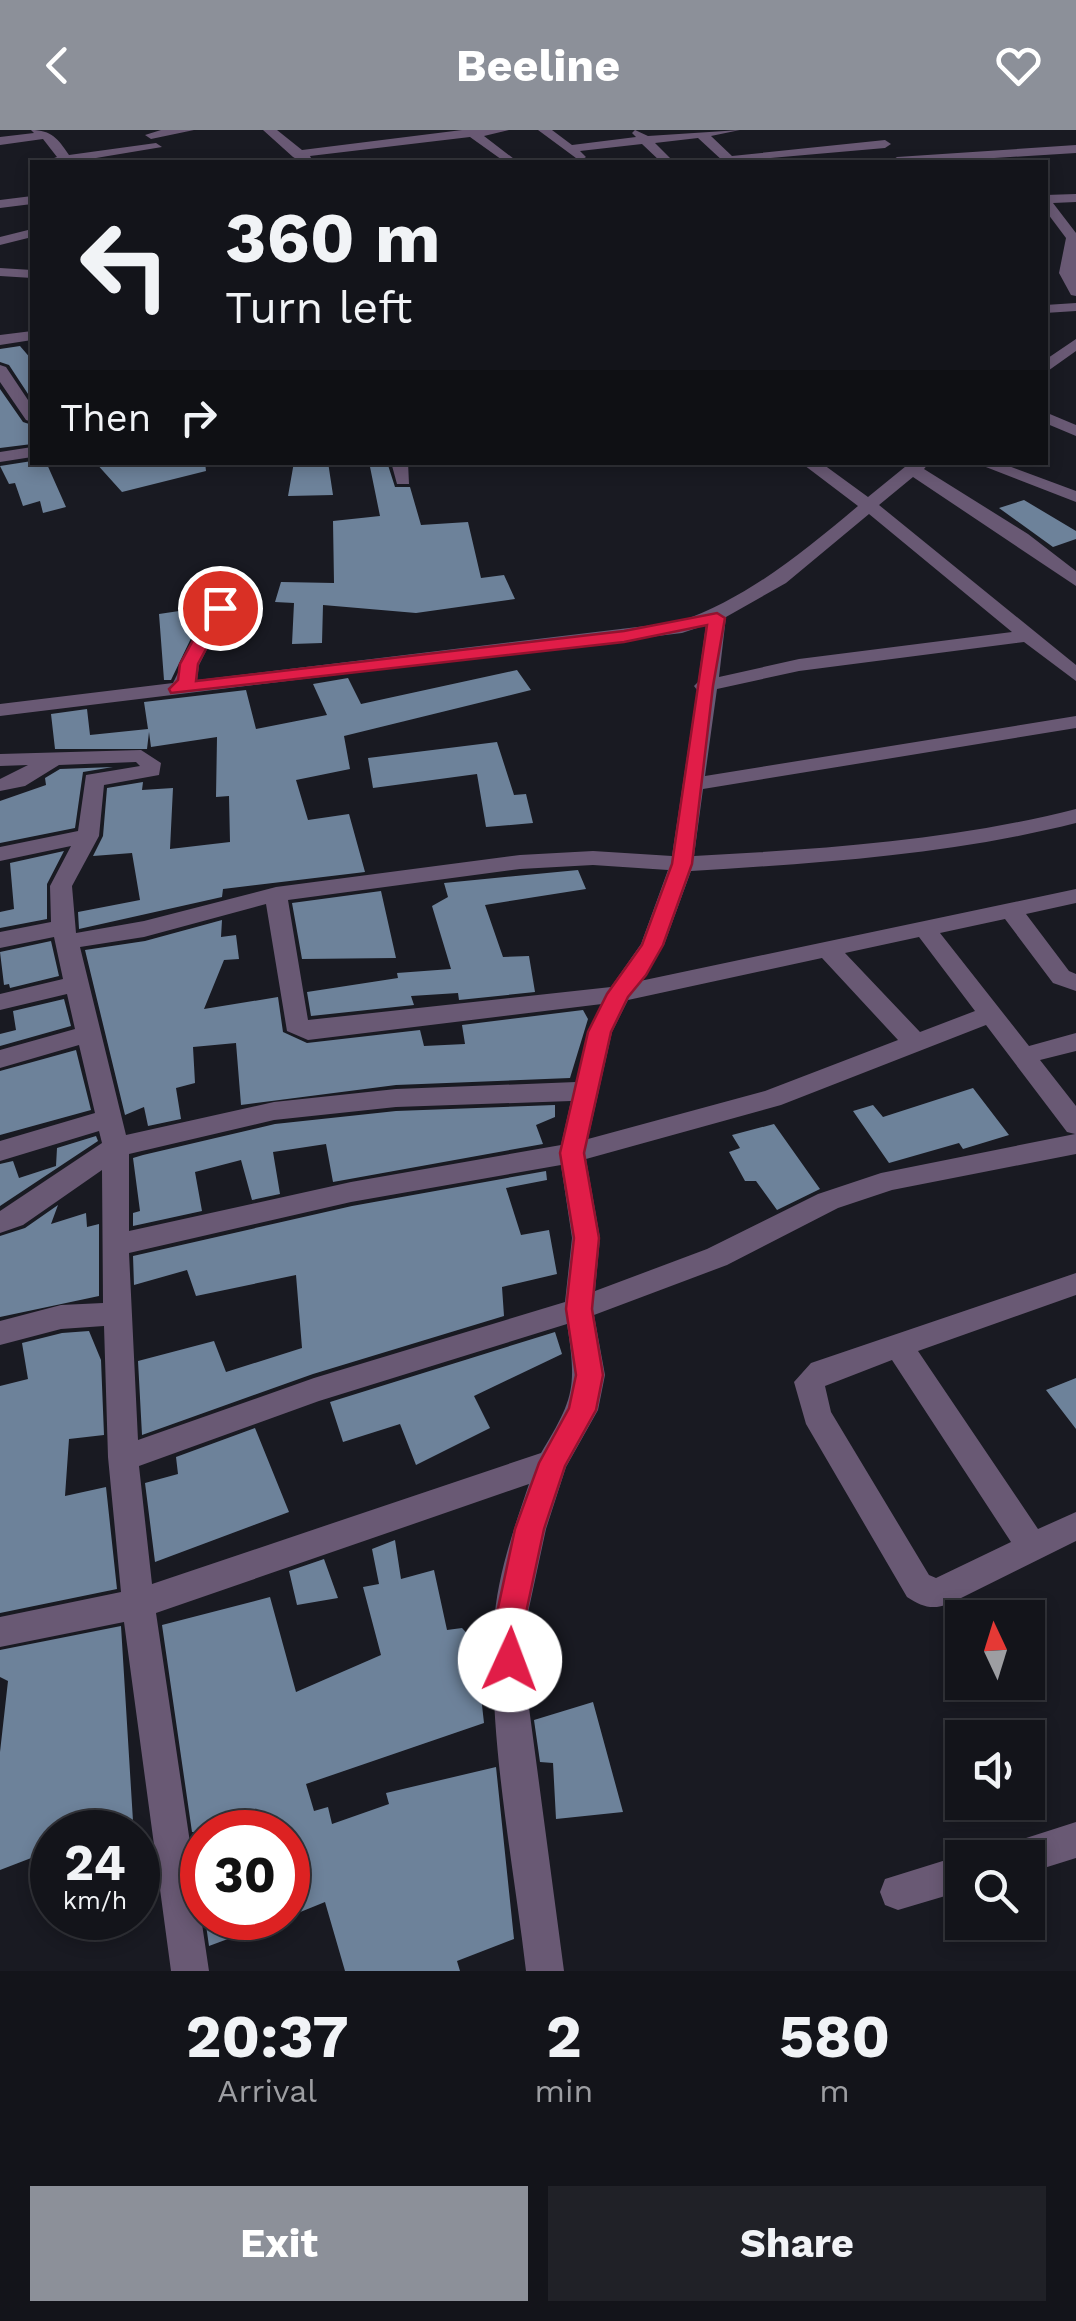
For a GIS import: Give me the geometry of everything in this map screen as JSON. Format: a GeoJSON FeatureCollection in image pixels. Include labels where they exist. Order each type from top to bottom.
{"type":"FeatureCollection","features":[{"type":"Feature","properties":{"kind":"street"},"geometry":{"type":"LineString","coordinates":[[0,141],[39,133],[52,140],[66,160],[188,130]]}},
{"type":"Feature","properties":{"kind":"street"},"geometry":{"type":"LineString","coordinates":[[269,130],[307,160]]}},
{"type":"Feature","properties":{"kind":"street"},"geometry":{"type":"LineString","coordinates":[[297,154],[503,130]]}},
{"type":"Feature","properties":{"kind":"street"},"geometry":{"type":"LineString","coordinates":[[544,130],[586,160]]}},
{"type":"Feature","properties":{"kind":"street"},"geometry":{"type":"LineString","coordinates":[[634,130],[666,160]]}},
{"type":"Feature","properties":{"kind":"street"},"geometry":{"type":"LineString","coordinates":[[567,149],[734,130]]}},
{"type":"Feature","properties":{"kind":"street"},"geometry":{"type":"LineString","coordinates":[[873,130],[897,160]]}},
{"type":"Feature","properties":{"kind":"street"},"geometry":{"type":"LineString","coordinates":[[470,132],[509,160]]}},
{"type":"Feature","properties":{"kind":"street"},"geometry":{"type":"LineString","coordinates":[[702,135],[729,160],[885,144]]}},
{"type":"Feature","properties":{"kind":"street"},"geometry":{"type":"LineString","coordinates":[[152,138],[166,160]]}},
{"type":"Feature","properties":{"kind":"street"},"geometry":{"type":"LineString","coordinates":[[971,160],[1076,150]]}},
{"type":"Feature","properties":{"kind":"street"},"geometry":{"type":"LineString","coordinates":[[1048,205],[1076,198]]}},
{"type":"Feature","properties":{"kind":"street"},"geometry":{"type":"LineString","coordinates":[[0,204],[30,200]]}},
{"type":"Feature","properties":{"kind":"street"},"geometry":{"type":"LineString","coordinates":[[1048,206],[1073,238],[1066,274],[1076,292]]}},
{"type":"Feature","properties":{"kind":"street"},"geometry":{"type":"LineString","coordinates":[[0,241],[30,234]]}},
{"type":"Feature","properties":{"kind":"street"},"geometry":{"type":"LineString","coordinates":[[1048,267],[1070,264]]}},
{"type":"Feature","properties":{"kind":"street"},"geometry":{"type":"LineString","coordinates":[[0,272],[30,274]]}},
{"type":"Feature","properties":{"kind":"street"},"geometry":{"type":"LineString","coordinates":[[1048,309],[1076,308]]}},
{"type":"Feature","properties":{"kind":"street"},"geometry":{"type":"LineString","coordinates":[[0,340],[30,336]]}},
{"type":"Feature","properties":{"kind":"street"},"geometry":{"type":"LineString","coordinates":[[1048,366],[1076,344]]}},
{"type":"Feature","properties":{"kind":"street"},"geometry":{"type":"LineString","coordinates":[[0,370],[30,414]]}},
{"type":"Feature","properties":{"kind":"street"},"geometry":{"type":"LineString","coordinates":[[1048,418],[1076,431]]}},
{"type":"Feature","properties":{"kind":"street"},"geometry":{"type":"LineString","coordinates":[[0,457],[30,452]]}},
{"type":"Feature","properties":{"kind":"street"},"geometry":{"type":"LineString","coordinates":[[812,465],[868,504],[1076,675]]}},
{"type":"Feature","properties":{"kind":"street"},"geometry":{"type":"LineString","coordinates":[[989,465],[1076,497]]}},
{"type":"Feature","properties":{"kind":"street"},"geometry":{"type":"LineString","coordinates":[[0,710],[624,636],[717,618],[759,594],[917,466],[1076,580]]}},
{"type":"Feature","properties":{"kind":"street"},"geometry":{"type":"LineString","coordinates":[[178,689],[187,682],[189,664],[222,601]]}},
{"type":"Feature","properties":{"kind":"street"},"geometry":{"type":"LineString","coordinates":[[544,1971],[511,1700],[510,1622],[530,1529],[552,1463],[582,1410],[590,1375],[579,1309],[586,1238],[572,1153],[600,1032],[618,994],[652,945],[682,864],[704,686],[717,618]]}},
{"type":"Feature","properties":{"kind":"street"},"geometry":{"type":"LineString","coordinates":[[704,686],[799,665],[1026,636]]}},
{"type":"Feature","properties":{"kind":"street"},"geometry":{"type":"LineString","coordinates":[[691,785],[1076,722]]}},
{"type":"Feature","properties":{"kind":"street"},"geometry":{"type":"LineString","coordinates":[[0,760],[141,756],[150,763],[149,774],[131,772],[94,780],[88,836],[61,886],[64,935],[116,1147],[115,1246],[123,1456],[138,1604],[190,1971]]}},
{"type":"Feature","properties":{"kind":"street"},"geometry":{"type":"LineString","coordinates":[[0,785],[17,781],[56,758]]}},
{"type":"Feature","properties":{"kind":"street"},"geometry":{"type":"LineString","coordinates":[[0,940],[144,929],[276,894],[551,860],[682,864],[926,848],[1076,816]]}},
{"type":"Feature","properties":{"kind":"street"},"geometry":{"type":"LineString","coordinates":[[0,854],[88,836]]}},
{"type":"Feature","properties":{"kind":"street"},"geometry":{"type":"LineString","coordinates":[[276,894],[298,1029],[618,994],[1076,896]]}},
{"type":"Feature","properties":{"kind":"street"},"geometry":{"type":"LineString","coordinates":[[1011,911],[1061,977],[1076,983]]}},
{"type":"Feature","properties":{"kind":"street"},"geometry":{"type":"LineString","coordinates":[[925,929],[1076,1125]]}},
{"type":"Feature","properties":{"kind":"street"},"geometry":{"type":"LineString","coordinates":[[827,948],[916,1043]]}},
{"type":"Feature","properties":{"kind":"street"},"geometry":{"type":"LineString","coordinates":[[0,1002],[75,984]]}},
{"type":"Feature","properties":{"kind":"street"},"geometry":{"type":"LineString","coordinates":[[115,1246],[351,1192],[572,1153],[772,1098],[991,1014]]}},
{"type":"Feature","properties":{"kind":"street"},"geometry":{"type":"LineString","coordinates":[[0,1059],[89,1034]]}},
{"type":"Feature","properties":{"kind":"street"},"geometry":{"type":"LineString","coordinates":[[1024,1056],[1076,1042]]}},
{"type":"Feature","properties":{"kind":"street"},"geometry":{"type":"LineString","coordinates":[[0,1222],[13,1218],[116,1147],[274,1111],[396,1098],[586,1091]]}},
{"type":"Feature","properties":{"kind":"street"},"geometry":{"type":"LineString","coordinates":[[0,1151],[110,1118]]}},
{"type":"Feature","properties":{"kind":"street"},"geometry":{"type":"LineString","coordinates":[[123,1456],[168,1445],[314,1390],[579,1309],[716,1257],[828,1201],[890,1180],[1076,1144]]}},
{"type":"Feature","properties":{"kind":"street"},"geometry":{"type":"LineString","coordinates":[[1076,1284],[821,1372],[809,1382],[810,1397],[918,1586],[928,1593],[938,1593],[1076,1526]]}},
{"type":"Feature","properties":{"kind":"street"},"geometry":{"type":"LineString","coordinates":[[0,1334],[61,1318],[118,1314]]}},
{"type":"Feature","properties":{"kind":"street"},"geometry":{"type":"LineString","coordinates":[[898,1345],[1032,1547]]}},
{"type":"Feature","properties":{"kind":"street"},"geometry":{"type":"LineString","coordinates":[[0,1632],[138,1604],[552,1463]]}},
{"type":"Feature","properties":{"kind":"street"},"geometry":{"type":"LineString","coordinates":[[1045,1849],[1076,1840]]}},
{"type":"Feature","properties":{"kind":"street"},"geometry":{"type":"LineString","coordinates":[[898,1892],[945,1878]]}},
{"type":"Feature","properties":{"kind":"building"},"geometry":{"type":"Polygon","coordinates":[[[20,346],[30,358],[30,397],[9,365],[0,362],[0,349],[20,346]]]}},
{"type":"Feature","properties":{"kind":"building"},"geometry":{"type":"Polygon","coordinates":[[[0,389],[23,422],[30,424],[30,444],[0,448],[0,389]]]}},
{"type":"Feature","properties":{"kind":"building"},"geometry":{"type":"Polygon","coordinates":[[[30,461],[30,465],[47,465],[66,507],[43,513],[40,501],[23,506],[15,483],[9,484],[0,466],[30,461]]]}},
{"type":"Feature","properties":{"kind":"building"},"geometry":{"type":"Polygon","coordinates":[[[98,465],[205,465],[206,471],[122,492],[98,465]]]}},
{"type":"Feature","properties":{"kind":"building"},"geometry":{"type":"Polygon","coordinates":[[[293,465],[328,465],[333,495],[288,496],[293,465]]]}},
{"type":"Feature","properties":{"kind":"building"},"geometry":{"type":"Polygon","coordinates":[[[370,465],[388,465],[395,487],[410,487],[421,525],[468,522],[481,578],[504,575],[515,599],[416,613],[323,605],[322,643],[292,644],[294,603],[275,602],[281,582],[334,583],[333,521],[380,516],[370,465]]]}},
{"type":"Feature","properties":{"kind":"building"},"geometry":{"type":"Polygon","coordinates":[[[1024,500],[1076,531],[1076,539],[1053,547],[999,508],[1024,500]]]}},
{"type":"Feature","properties":{"kind":"building"},"geometry":{"type":"Polygon","coordinates":[[[206,607],[171,680],[164,680],[159,614],[206,607]]]}},
{"type":"Feature","properties":{"kind":"building"},"geometry":{"type":"Polygon","coordinates":[[[517,670],[531,690],[344,736],[350,769],[296,780],[308,820],[349,814],[365,872],[223,889],[222,897],[79,929],[78,912],[140,900],[132,853],[93,856],[103,836],[107,788],[143,782],[142,790],[173,788],[170,849],[230,842],[229,796],[216,797],[217,737],[151,747],[149,732],[147,749],[55,749],[51,714],[87,709],[90,735],[148,729],[144,702],[246,690],[256,729],[327,715],[313,684],[348,678],[361,704],[517,670]]]}},
{"type":"Feature","properties":{"kind":"building"},"geometry":{"type":"Polygon","coordinates":[[[497,742],[514,795],[526,794],[533,823],[486,827],[477,774],[373,788],[368,758],[497,742]]]}},
{"type":"Feature","properties":{"kind":"building"},"geometry":{"type":"Polygon","coordinates":[[[113,767],[83,772],[75,828],[0,843],[0,801],[46,785],[45,778],[60,769],[113,767]]]}},
{"type":"Feature","properties":{"kind":"building"},"geometry":{"type":"Polygon","coordinates":[[[64,851],[47,884],[47,919],[0,928],[0,912],[14,909],[10,863],[64,851]]]}},
{"type":"Feature","properties":{"kind":"building"},"geometry":{"type":"Polygon","coordinates":[[[578,870],[586,889],[485,905],[503,957],[529,956],[535,992],[459,1000],[458,993],[411,996],[414,1005],[311,1016],[307,992],[398,978],[397,973],[451,969],[432,906],[448,897],[444,883],[578,870]]]}},
{"type":"Feature","properties":{"kind":"building"},"geometry":{"type":"Polygon","coordinates":[[[381,891],[396,958],[302,959],[292,903],[381,891]]]}},
{"type":"Feature","properties":{"kind":"building"},"geometry":{"type":"Polygon","coordinates":[[[222,920],[221,937],[236,935],[239,959],[224,960],[204,1009],[278,997],[283,1032],[307,1043],[420,1030],[424,1046],[465,1044],[462,1025],[583,1010],[588,1019],[570,1078],[396,1085],[241,1105],[236,1043],[193,1047],[195,1083],[176,1088],[181,1119],[148,1126],[144,1107],[125,1115],[85,950],[145,941],[222,920]]]}},
{"type":"Feature","properties":{"kind":"building"},"geometry":{"type":"Polygon","coordinates":[[[51,941],[59,976],[10,988],[9,984],[4,985],[0,952],[51,941]]]}},
{"type":"Feature","properties":{"kind":"building"},"geometry":{"type":"Polygon","coordinates":[[[64,999],[71,1026],[0,1046],[0,1034],[16,1030],[13,1011],[64,999]]]}},
{"type":"Feature","properties":{"kind":"building"},"geometry":{"type":"Polygon","coordinates":[[[76,1050],[91,1110],[0,1135],[0,1071],[76,1050]]]}},
{"type":"Feature","properties":{"kind":"building"},"geometry":{"type":"Polygon","coordinates":[[[973,1088],[1009,1135],[963,1149],[959,1143],[889,1163],[853,1111],[873,1105],[883,1117],[973,1088]]]}},
{"type":"Feature","properties":{"kind":"building"},"geometry":{"type":"Polygon","coordinates":[[[555,1105],[555,1117],[536,1125],[543,1144],[333,1182],[326,1144],[273,1152],[280,1194],[252,1200],[241,1160],[195,1172],[202,1211],[133,1226],[133,1213],[140,1211],[133,1158],[143,1155],[275,1124],[396,1111],[555,1105]]]}},
{"type":"Feature","properties":{"kind":"building"},"geometry":{"type":"Polygon","coordinates":[[[774,1124],[820,1189],[777,1210],[756,1181],[745,1181],[729,1152],[740,1148],[732,1135],[774,1124]]]}},
{"type":"Feature","properties":{"kind":"building"},"geometry":{"type":"Polygon","coordinates":[[[96,1136],[98,1141],[0,1206],[0,1164],[13,1161],[19,1178],[56,1166],[57,1148],[96,1136]]]}},
{"type":"Feature","properties":{"kind":"building"},"geometry":{"type":"Polygon","coordinates":[[[546,1171],[547,1180],[506,1188],[521,1235],[549,1230],[557,1274],[502,1287],[504,1316],[313,1374],[142,1435],[138,1361],[214,1341],[226,1372],[302,1348],[296,1275],[196,1296],[187,1270],[134,1285],[133,1256],[352,1206],[546,1171]]]}},
{"type":"Feature","properties":{"kind":"building"},"geometry":{"type":"Polygon","coordinates":[[[58,1205],[51,1224],[86,1213],[87,1227],[99,1224],[99,1296],[0,1317],[0,1236],[25,1228],[58,1205]]]}},
{"type":"Feature","properties":{"kind":"building"},"geometry":{"type":"Polygon","coordinates":[[[89,1331],[101,1360],[104,1435],[69,1439],[65,1496],[106,1487],[117,1589],[0,1613],[0,1386],[28,1379],[22,1343],[89,1331]]]}},
{"type":"Feature","properties":{"kind":"building"},"geometry":{"type":"Polygon","coordinates":[[[555,1332],[562,1354],[474,1396],[490,1428],[416,1465],[400,1424],[343,1442],[330,1402],[555,1332]]]}},
{"type":"Feature","properties":{"kind":"building"},"geometry":{"type":"Polygon","coordinates":[[[1076,1378],[1076,1429],[1046,1390],[1076,1378]]]}},
{"type":"Feature","properties":{"kind":"building"},"geometry":{"type":"Polygon","coordinates":[[[255,1428],[289,1512],[155,1562],[145,1483],[178,1474],[176,1457],[255,1428]]]}},
{"type":"Feature","properties":{"kind":"building"},"geometry":{"type":"Polygon","coordinates":[[[395,1540],[401,1579],[434,1570],[447,1630],[462,1628],[475,1642],[484,1723],[306,1784],[314,1811],[328,1807],[332,1824],[389,1804],[386,1793],[496,1767],[514,1939],[457,1961],[460,1971],[345,1971],[325,1902],[310,1908],[310,1810],[189,1810],[162,1625],[270,1597],[296,1692],[381,1655],[363,1587],[379,1584],[372,1549],[395,1540]]]}},
{"type":"Feature","properties":{"kind":"building"},"geometry":{"type":"Polygon","coordinates":[[[324,1559],[338,1598],[297,1605],[289,1571],[324,1559]]]}},
{"type":"Feature","properties":{"kind":"building"},"geometry":{"type":"Polygon","coordinates":[[[121,1626],[132,1810],[30,1810],[30,1858],[0,1870],[0,1752],[8,1681],[0,1677],[0,1650],[121,1626]]]}},
{"type":"Feature","properties":{"kind":"building"},"geometry":{"type":"Polygon","coordinates":[[[593,1702],[623,1812],[556,1819],[553,1763],[540,1762],[534,1720],[593,1702]]]}},
{"type":"Feature","properties":{"kind":"route"},"geometry":{"type":"LineString","coordinates":[[220,608],[208,622],[189,664],[187,682],[178,689],[624,636],[717,618],[704,686],[682,864],[652,945],[618,994],[600,1032],[572,1153],[584,1213],[586,1238],[579,1309],[590,1375],[582,1410],[552,1463],[530,1529],[510,1622],[510,1660]]}}]}
